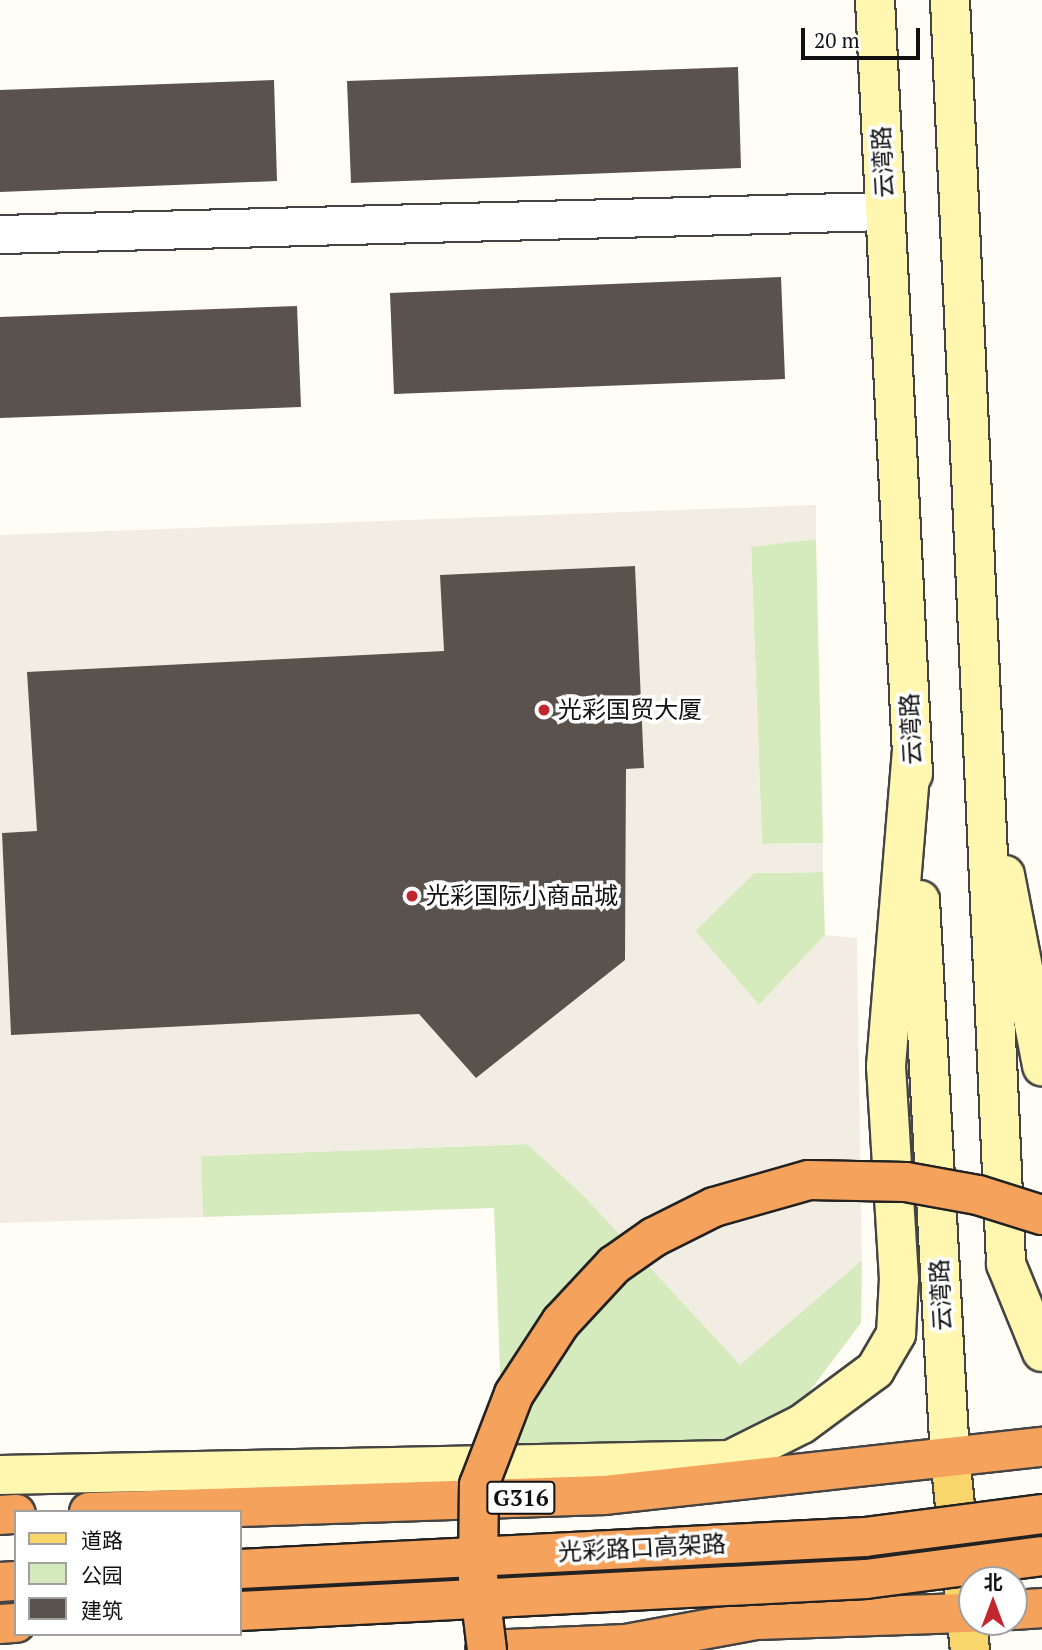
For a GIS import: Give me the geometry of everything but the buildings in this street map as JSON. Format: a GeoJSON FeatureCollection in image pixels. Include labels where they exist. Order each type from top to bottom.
{"type":"FeatureCollection","features":[{"type":"Feature","properties":{"kind":"highway"},"geometry":{"type":"LineString","coordinates":[[958,1626],[756,1620],[626,1644],[486,1650],[478,1577],[479,1485],[514,1394],[561,1322],[614,1265],[654,1237],[714,1207],[809,1180],[906,1182],[978,1195],[1042,1216]]}},
{"type":"Feature","properties":{"kind":"highway","name":"G316"},"geometry":{"type":"LineString","coordinates":[[150,1510],[604,1495],[1042,1447]]}},
{"type":"Feature","properties":{"kind":"highway","name":"光彩路口高架路"},"geometry":{"type":"LineString","coordinates":[[242,1569],[865,1537],[1042,1514]]}},
{"type":"Feature","properties":{"kind":"highway","name":"光彩路口高架路"},"geometry":{"type":"LineString","coordinates":[[242,1611],[866,1578],[1042,1556]]}},
{"type":"Feature","properties":{"kind":"main road","name":"云湾路"},"geometry":{"type":"LineString","coordinates":[[875,0],[950,1457]]}},
{"type":"Feature","properties":{"kind":"main road"},"geometry":{"type":"LineString","coordinates":[[950,0],[980,748],[1006,1264],[1042,1352]]}},
{"type":"Feature","properties":{"kind":"main road"},"geometry":{"type":"LineString","coordinates":[[980,748],[1042,1066]]}},
{"type":"Feature","properties":{"kind":"main road"},"geometry":{"type":"LineString","coordinates":[[0,1475],[730,1460],[802,1424],[875,1370],[896,1334],[899,1279],[886,1066],[912,749]]}},
{"type":"Feature","properties":{"kind":"main road"},"geometry":{"type":"LineString","coordinates":[[950,1457],[962,1566]]}},
{"type":"Feature","properties":{"kind":"street"},"geometry":{"type":"LineString","coordinates":[[0,234],[885,211]]}},
{"type":"Feature","properties":{"kind":"green space"},"geometry":{"type":"Polygon","coordinates":[[[816,539],[823,843],[762,844],[751,546],[816,539]]]}},
{"type":"Feature","properties":{"kind":"green space"},"geometry":{"type":"Polygon","coordinates":[[[823,872],[825,935],[759,1005],[695,931],[754,873],[823,872]]]}},
{"type":"Feature","properties":{"kind":"green space"},"geometry":{"type":"Polygon","coordinates":[[[528,1144],[583,1195],[740,1364],[862,1260],[861,1323],[803,1400],[730,1446],[503,1450],[494,1208],[203,1217],[200,1156],[528,1144]]]}},
{"type":"Feature","properties":{"kind":"shaded area"},"geometry":{"type":"Polygon","coordinates":[[[816,505],[816,539],[751,547],[762,844],[823,843],[823,872],[754,873],[695,931],[759,1005],[825,935],[857,938],[862,1260],[740,1365],[583,1195],[527,1144],[201,1156],[203,1217],[0,1223],[0,535],[816,505]],[[635,566],[441,575],[444,651],[37,831],[2,833],[11,1034],[419,1014],[476,1077],[625,960],[626,769],[644,768],[635,566]]]}},
{"type":"Feature","properties":{"kind":"place","name":"光彩国贸大厦"},"geometry":{"type":"Point","coordinates":[544,710]}},
{"type":"Feature","properties":{"kind":"place","name":"光彩国际小商品城"},"geometry":{"type":"Point","coordinates":[412,896]}}]}
